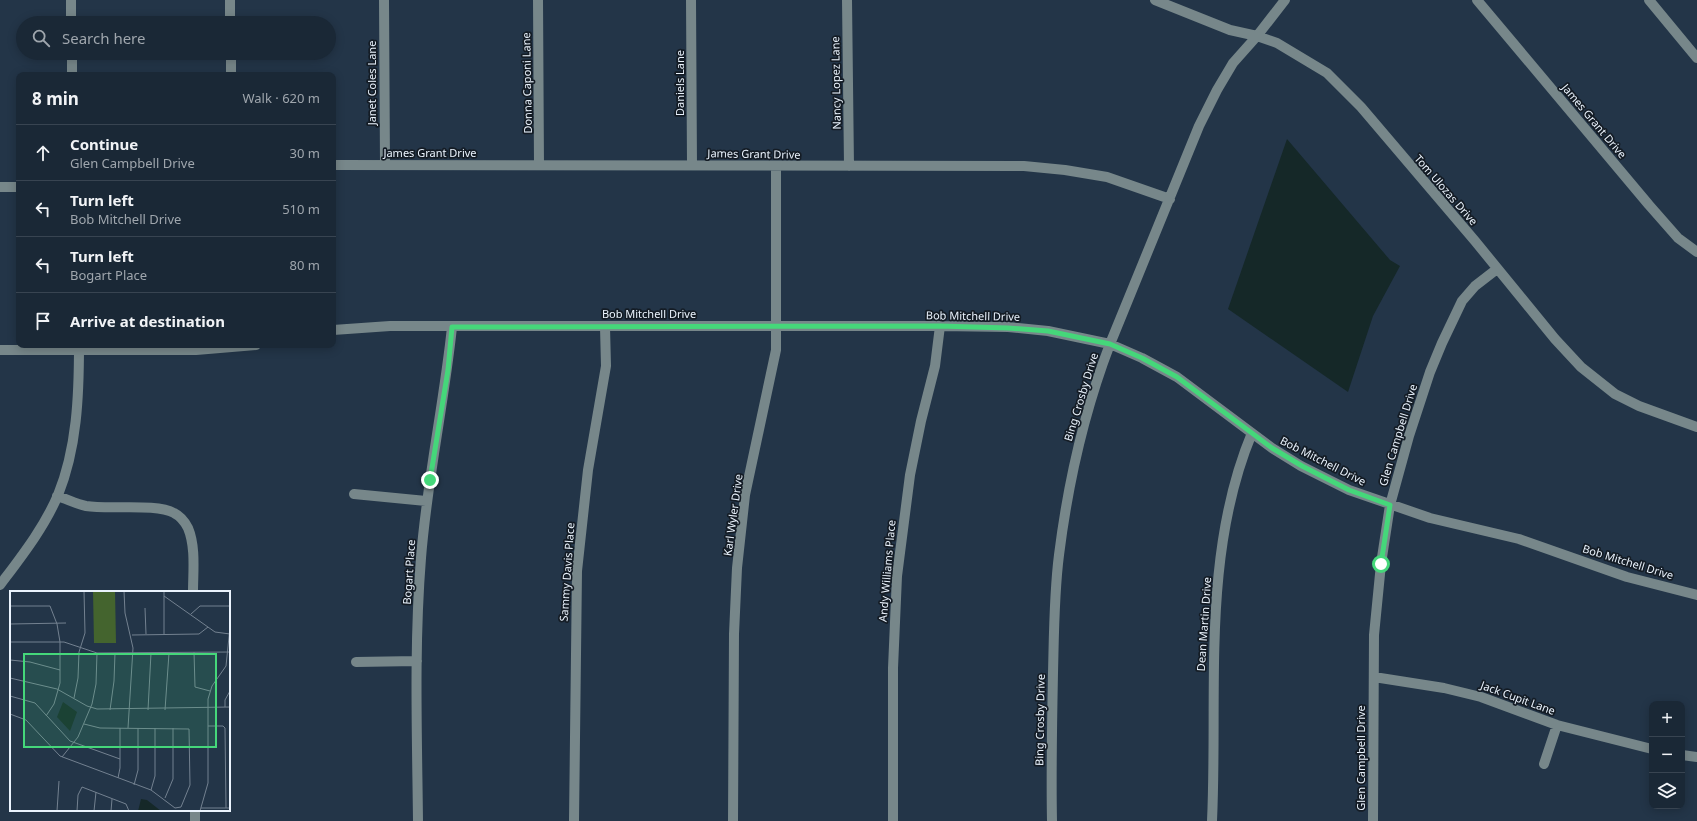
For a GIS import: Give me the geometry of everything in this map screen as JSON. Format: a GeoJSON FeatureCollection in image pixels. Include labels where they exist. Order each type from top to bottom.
{"type":"FeatureCollection","features":[{"type":"Feature","properties":{"kind":"street"},"geometry":{"type":"LineString","coordinates":[[71,0],[71,16]]}},
{"type":"Feature","properties":{"kind":"street"},"geometry":{"type":"LineString","coordinates":[[230,0],[230,16]]}},
{"type":"Feature","properties":{"kind":"street","name":"Janet Coles Lane"},"geometry":{"type":"LineString","coordinates":[[384,0],[385,166]]}},
{"type":"Feature","properties":{"kind":"street","name":"Donna Caponi Lane"},"geometry":{"type":"LineString","coordinates":[[538,0],[540,166]]}},
{"type":"Feature","properties":{"kind":"street","name":"Daniels Lane"},"geometry":{"type":"LineString","coordinates":[[691,0],[692,165]]}},
{"type":"Feature","properties":{"kind":"street","name":"Nancy Lopez Lane"},"geometry":{"type":"LineString","coordinates":[[846,0],[849,166]]}},
{"type":"Feature","properties":{"kind":"street","name":"Tom Ulozas Drive"},"geometry":{"type":"LineString","coordinates":[[1155,0],[1230,30],[1257,36],[1290,50],[1315,65],[1338,83],[1361,107],[1555,339],[1600,383],[1615,394],[1639,406],[1697,427]]}},
{"type":"Feature","properties":{"kind":"street","name":"Bing Crosby Drive"},"geometry":{"type":"LineString","coordinates":[[1052,821],[1054,612],[1059,556],[1069,492],[1082,429],[1099,372],[1110,344],[1216,90],[1232,63],[1257,36],[1285,0]]}},
{"type":"Feature","properties":{"kind":"street","name":"James Grant Drive"},"geometry":{"type":"LineString","coordinates":[[1477,0],[1649,205],[1678,238],[1697,252]]}},
{"type":"Feature","properties":{"kind":"street"},"geometry":{"type":"LineString","coordinates":[[1649,0],[1697,58]]}},
{"type":"Feature","properties":{"kind":"street"},"geometry":{"type":"LineString","coordinates":[[72,60],[72,72]]}},
{"type":"Feature","properties":{"kind":"street"},"geometry":{"type":"LineString","coordinates":[[231,60],[231,72]]}},
{"type":"Feature","properties":{"kind":"street","name":"James Grant Drive"},"geometry":{"type":"LineString","coordinates":[[336,166],[1024,166],[1065,170],[1107,177],[1170,199]]}},
{"type":"Feature","properties":{"kind":"street","name":"Karl Wyler Drive"},"geometry":{"type":"LineString","coordinates":[[733,821],[734,634],[737,568],[745,496],[776,350],[776,166]]}},
{"type":"Feature","properties":{"kind":"street"},"geometry":{"type":"LineString","coordinates":[[0,187],[16,187]]}},
{"type":"Feature","properties":{"kind":"street","name":"Glen Campbell Drive"},"geometry":{"type":"LineString","coordinates":[[1373,821],[1374,641],[1381,564],[1390,505],[1409,436],[1430,372],[1442,343],[1462,301],[1475,286],[1497,269]]}},
{"type":"Feature","properties":{"kind":"street","name":"Bob Mitchell Drive"},"geometry":{"type":"LineString","coordinates":[[336,330],[377,326],[940,326],[1048,331],[1110,344],[1142,358],[1177,377],[1272,448],[1302,466],[1349,490],[1430,518],[1519,539],[1627,577],[1697,594]]}},
{"type":"Feature","properties":{"kind":"street","name":"Andy Williams Place"},"geometry":{"type":"LineString","coordinates":[[893,821],[893,668],[897,576],[910,476],[921,421],[935,366],[940,326]]}},
{"type":"Feature","properties":{"kind":"street","name":"Bogart Place"},"geometry":{"type":"LineString","coordinates":[[418,821],[417,661],[421,558],[426,502],[448,370],[452,327]]}},
{"type":"Feature","properties":{"kind":"street","name":"Sammy Davis Place"},"geometry":{"type":"LineString","coordinates":[[574,821],[577,571],[588,470],[606,366],[606,327]]}},
{"type":"Feature","properties":{"kind":"street"},"geometry":{"type":"LineString","coordinates":[[0,350],[53,348]]}},
{"type":"Feature","properties":{"kind":"street"},"geometry":{"type":"LineString","coordinates":[[0,585],[36,536],[57,496],[69,460],[77,417],[80,348]]}},
{"type":"Feature","properties":{"kind":"street"},"geometry":{"type":"LineString","coordinates":[[119,348],[196,350],[220,348]]}},
{"type":"Feature","properties":{"kind":"street","name":"Dean Martin Drive"},"geometry":{"type":"LineString","coordinates":[[1212,821],[1213,672],[1216,605],[1223,543],[1232,497],[1239,467],[1252,433]]}},
{"type":"Feature","properties":{"kind":"street"},"geometry":{"type":"LineString","coordinates":[[354,494],[426,502]]}},
{"type":"Feature","properties":{"kind":"street"},"geometry":{"type":"LineString","coordinates":[[57,496],[86,506],[161,509],[173,512],[179,516],[190,534],[193,561],[193,591]]}},
{"type":"Feature","properties":{"kind":"street"},"geometry":{"type":"LineString","coordinates":[[356,662],[417,661]]}},
{"type":"Feature","properties":{"kind":"street","name":"Jack Cupit Lane"},"geometry":{"type":"LineString","coordinates":[[1374,677],[1437,686],[1481,697],[1557,725],[1649,748]]}},
{"type":"Feature","properties":{"kind":"street"},"geometry":{"type":"LineString","coordinates":[[1544,764],[1557,725]]}},
{"type":"Feature","properties":{"kind":"street"},"geometry":{"type":"LineString","coordinates":[[1685,756],[1697,758]]}},
{"type":"Feature","properties":{"kind":"shaded area"},"geometry":{"type":"Polygon","coordinates":[[[1287,139],[1390,260],[1400,266],[1373,316],[1348,392],[1228,309],[1287,139]]]}},
{"type":"Feature","properties":{"kind":"route"},"geometry":{"type":"LineString","coordinates":[[430,480],[448,370],[452,327],[940,326],[1048,331],[1110,344],[1142,358],[1177,377],[1198,391],[1272,448],[1302,466],[1349,490],[1390,505],[1381,564]]}}]}
